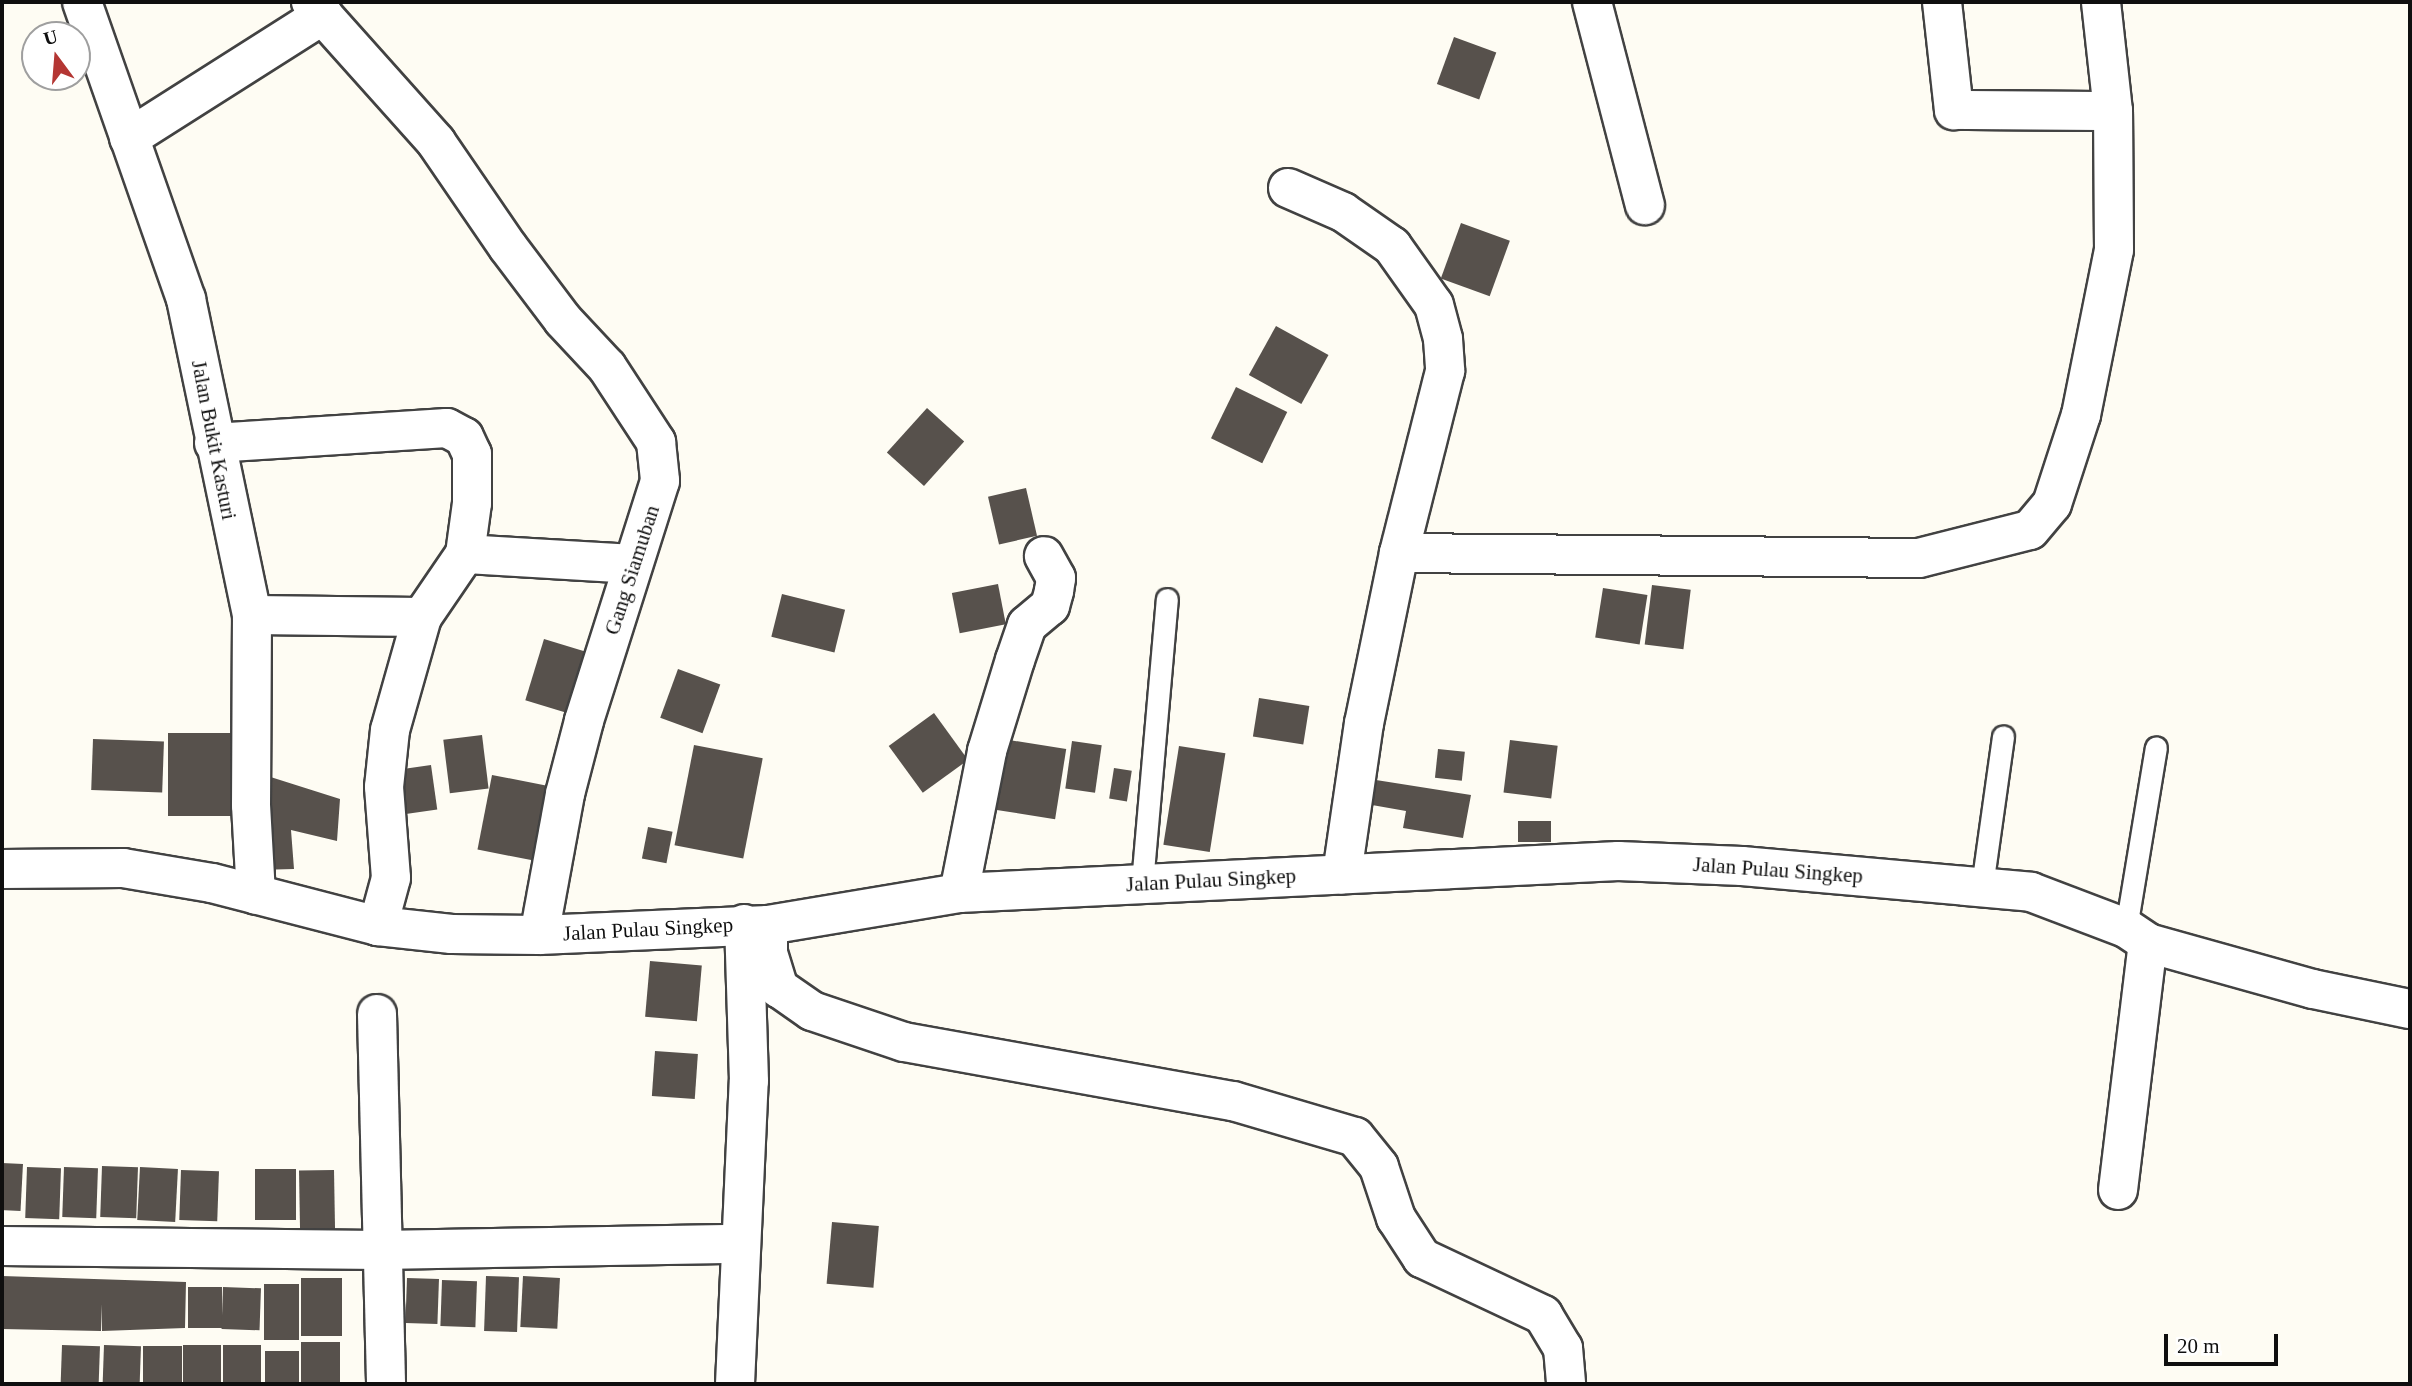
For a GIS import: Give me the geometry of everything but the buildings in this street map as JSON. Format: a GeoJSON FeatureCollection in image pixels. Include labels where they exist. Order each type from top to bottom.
{"type":"FeatureCollection","features":[{"type":"Feature","properties":{"kind":"street"},"geometry":{"type":"LineString","coordinates":[[1592,2],[1645,205]]}},
{"type":"Feature","properties":{"kind":"street"},"geometry":{"type":"LineString","coordinates":[[1942,2],[1954,110],[2113,111]]}},
{"type":"Feature","properties":{"kind":"street"},"geometry":{"type":"LineString","coordinates":[[1399,553],[1919,558],[2030,530],[2052,504],[2081,415],[2112,262],[2113,111],[2101,2]]}},
{"type":"Feature","properties":{"kind":"street","name":"Jalan Bukit Kasturi"},"geometry":{"type":"LineString","coordinates":[[85,3],[186,299],[252,615],[251,805],[256,895]]}},
{"type":"Feature","properties":{"kind":"street"},"geometry":{"type":"LineString","coordinates":[[130,138],[317,8]]}},
{"type":"Feature","properties":{"kind":"street","name":"Gang Siamuban"},"geometry":{"type":"LineString","coordinates":[[317,8],[436,142],[508,247],[563,320],[607,368],[656,442],[660,481],[632,564],[565,794],[539,935]]}},
{"type":"Feature","properties":{"kind":"street"},"geometry":{"type":"LineString","coordinates":[[1288,188],[1343,212],[1392,246],[1434,305],[1443,339],[1445,371],[1399,553],[1364,723],[1342,874]]}},
{"type":"Feature","properties":{"kind":"street"},"geometry":{"type":"LineString","coordinates":[[214,443],[447,428],[464,438],[472,454],[472,503],[465,554],[422,617],[390,730],[384,787],[391,878],[378,926]]}},
{"type":"Feature","properties":{"kind":"street"},"geometry":{"type":"LineString","coordinates":[[465,554],[632,564]]}},
{"type":"Feature","properties":{"kind":"street"},"geometry":{"type":"LineString","coordinates":[[959,893],[987,751],[1015,660],[1027,625],[1050,606],[1054,591],[1056,578],[1044,556]]}},
{"type":"Feature","properties":{"kind":"street"},"geometry":{"type":"LineString","coordinates":[[252,615],[422,617]]}},
{"type":"Feature","properties":{"kind":"street","name":"Jalan Pulau Singkep"},"geometry":{"type":"LineString","coordinates":[[2,869],[123,868],[256,895],[378,926],[452,934],[539,935],[756,925],[959,893],[1618,861],[1742,866],[2031,892],[2137,935],[2313,989],[2410,1009]]}},
{"type":"Feature","properties":{"kind":"street"},"geometry":{"type":"LineString","coordinates":[[735,1384],[756,925]]}},
{"type":"Feature","properties":{"kind":"street"},"geometry":{"type":"LineString","coordinates":[[756,925],[779,988],[812,1011],[904,1042],[1233,1101],[1355,1137],[1379,1167],[1396,1218],[1422,1258],[1543,1315],[1563,1348],[1566,1384]]}},
{"type":"Feature","properties":{"kind":"street"},"geometry":{"type":"LineString","coordinates":[[2118,1190],[2137,935]]}},
{"type":"Feature","properties":{"kind":"street"},"geometry":{"type":"LineString","coordinates":[[377,1014],[380,1250],[386,1384]]}},
{"type":"Feature","properties":{"kind":"street"},"geometry":{"type":"LineString","coordinates":[[2,1246],[380,1250],[740,1244]]}},
{"type":"Feature","properties":{"kind":"lane"},"geometry":{"type":"LineString","coordinates":[[1142,883],[1167,599]]}},
{"type":"Feature","properties":{"kind":"lane"},"geometry":{"type":"LineString","coordinates":[[1982,886],[2003,736]]}},
{"type":"Feature","properties":{"kind":"lane"},"geometry":{"type":"LineString","coordinates":[[2137,935],[2156,747]]}}]}
